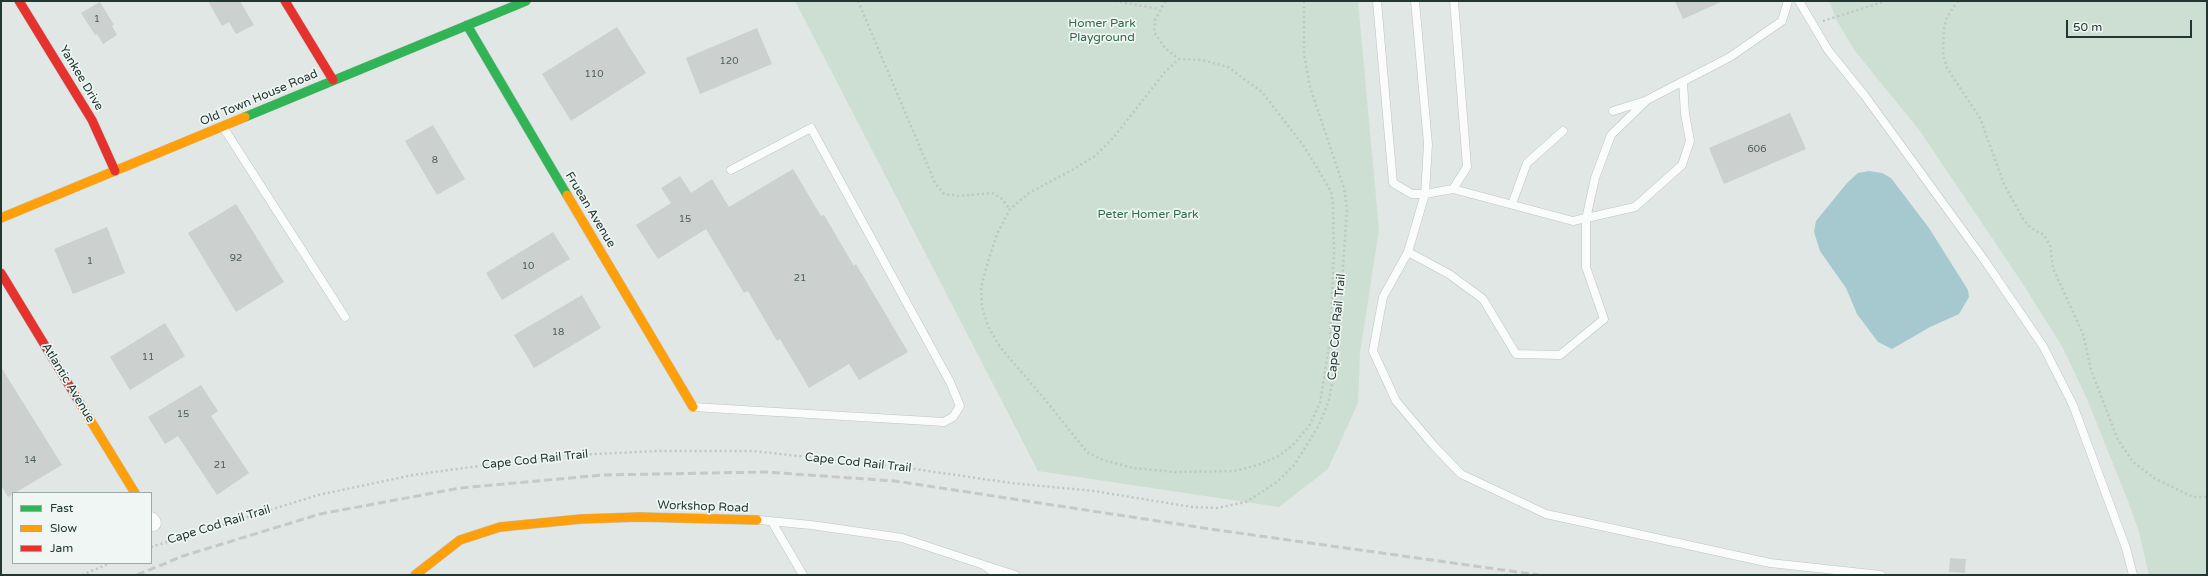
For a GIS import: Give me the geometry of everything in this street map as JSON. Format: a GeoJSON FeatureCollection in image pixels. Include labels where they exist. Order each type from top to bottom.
{"type":"FeatureCollection","features":[{"type":"Feature","properties":{"kind":"street","name":"Yankee Drive"},"geometry":{"type":"LineString","coordinates":[[19,1],[92,120],[115,171]]}},
{"type":"Feature","properties":{"kind":"street"},"geometry":{"type":"LineString","coordinates":[[285,1],[332,80]]}},
{"type":"Feature","properties":{"kind":"street","name":"Old Town House Road"},"geometry":{"type":"LineString","coordinates":[[1,218],[526,1]]}},
{"type":"Feature","properties":{"kind":"street","name":"Fruean Avenue"},"geometry":{"type":"LineString","coordinates":[[467,25],[693,407]]}},
{"type":"Feature","properties":{"kind":"street","name":"Atlantic Avenue"},"geometry":{"type":"LineString","coordinates":[[1,273],[134,492]]}},
{"type":"Feature","properties":{"kind":"street","name":"Workshop Road"},"geometry":{"type":"LineString","coordinates":[[415,575],[446,549],[460,540],[500,527],[581,519],[639,517],[757,520]]}},
{"type":"Feature","properties":{"kind":"lane"},"geometry":{"type":"LineString","coordinates":[[1377,1],[1393,183],[1412,194],[1425,194],[1453,189],[1573,221],[1635,207],[1682,165],[1690,140],[1685,114],[1682,82]]}},
{"type":"Feature","properties":{"kind":"lane"},"geometry":{"type":"LineString","coordinates":[[1415,1],[1428,144],[1425,194],[1408,252],[1383,296],[1373,352],[1396,401],[1434,446],[1461,474],[1546,514],[1770,563],[1881,575]]}},
{"type":"Feature","properties":{"kind":"lane"},"geometry":{"type":"LineString","coordinates":[[1453,189],[1467,167],[1454,1]]}},
{"type":"Feature","properties":{"kind":"lane"},"geometry":{"type":"LineString","coordinates":[[1613,111],[1647,100],[1730,57],[1782,21],[1788,1]]}},
{"type":"Feature","properties":{"kind":"lane"},"geometry":{"type":"LineString","coordinates":[[1799,1],[1828,50],[1865,96],[1985,261],[2043,346],[2073,405],[2126,548],[2133,575]]}},
{"type":"Feature","properties":{"kind":"lane"},"geometry":{"type":"LineString","coordinates":[[1408,252],[1449,274],[1483,300],[1516,354],[1560,355],[1604,319],[1586,267],[1586,219],[1595,178],[1611,135],[1647,100]]}},
{"type":"Feature","properties":{"kind":"lane"},"geometry":{"type":"LineString","coordinates":[[222,126],[345,317]]}},
{"type":"Feature","properties":{"kind":"lane"},"geometry":{"type":"LineString","coordinates":[[693,407],[944,422],[953,417],[960,406],[950,382],[811,128],[731,170]]}},
{"type":"Feature","properties":{"kind":"lane"},"geometry":{"type":"LineString","coordinates":[[1512,204],[1527,163],[1563,131]]}},
{"type":"Feature","properties":{"kind":"lane","name":"Workshop Road"},"geometry":{"type":"LineString","coordinates":[[757,520],[902,538],[984,565],[997,575]]}},
{"type":"Feature","properties":{"kind":"lane"},"geometry":{"type":"LineString","coordinates":[[772,522],[803,575]]}},
{"type":"Feature","properties":{"kind":"lane"},"geometry":{"type":"LineString","coordinates":[[984,565],[1015,575]]}},
{"type":"Feature","properties":{"kind":"path"},"geometry":{"type":"LineString","coordinates":[[858,1],[935,183],[944,194],[959,196],[992,193],[1001,198],[1010,208]]}},
{"type":"Feature","properties":{"kind":"path"},"geometry":{"type":"LineString","coordinates":[[1115,1],[1159,9]]}},
{"type":"Feature","properties":{"kind":"path"},"geometry":{"type":"LineString","coordinates":[[1165,1],[1159,9],[1155,20],[1154,32],[1164,48],[1179,59],[1202,60],[1228,67],[1262,92],[1303,145],[1331,191],[1333,205],[1334,253],[1330,340],[1320,404],[1309,426],[1293,445],[1277,457],[1258,465],[1234,471],[1175,472],[1133,468],[1104,460],[1087,452],[1000,347],[986,320],[982,308],[981,288],[997,234],[1010,208],[1029,193],[1095,156],[1114,137],[1165,72],[1179,59]]}},
{"type":"Feature","properties":{"kind":"path","name":"Cape Cod Rail Trail"},"geometry":{"type":"LineString","coordinates":[[152,547],[318,495],[413,475],[552,456],[658,451],[761,452],[908,468],[1011,483],[1094,491],[1192,507],[1217,508],[1246,502],[1277,482],[1295,464],[1319,425],[1330,400],[1337,354],[1347,209],[1340,174],[1310,88],[1304,54],[1304,1]]}},
{"type":"Feature","properties":{"kind":"path"},"geometry":{"type":"LineString","coordinates":[[1813,25],[1886,1]]}},
{"type":"Feature","properties":{"kind":"path"},"geometry":{"type":"LineString","coordinates":[[1958,1],[1947,17],[1944,28],[1943,54],[1947,68],[1980,118],[2004,184],[2019,213],[2031,228],[2044,235],[2050,245],[2053,268],[2083,334],[2091,370],[2118,440],[2133,462],[2154,478],[2193,497],[2207,497]]}},
{"type":"Feature","properties":{"kind":"path"},"geometry":{"type":"LineString","coordinates":[[82,575],[108,564]]}},
{"type":"Feature","properties":{"kind":"green space","name":"Peter Homer Park"},"geometry":{"type":"Polygon","coordinates":[[[795,1],[1358,1],[1379,230],[1360,352],[1358,403],[1328,469],[1279,507],[1038,471],[795,1]]]}},
{"type":"Feature","properties":{"kind":"green space"},"geometry":{"type":"Polygon","coordinates":[[[1829,1],[2207,1],[2207,575],[2149,575],[2139,532],[2128,501],[2087,399],[2063,348],[2021,281],[1920,131],[1855,51],[1836,19],[1829,1]]]}},
{"type":"Feature","properties":{"kind":"water"},"geometry":{"type":"Polygon","coordinates":[[[1869,171],[1882,173],[1891,178],[1929,228],[1968,290],[1969,297],[1959,314],[1930,327],[1892,349],[1878,342],[1857,314],[1846,288],[1820,251],[1814,232],[1816,221],[1847,183],[1858,173],[1869,171]]]}},
{"type":"Feature","properties":{"kind":"building"},"geometry":{"type":"Polygon","coordinates":[[[208,1],[240,1],[254,25],[236,34],[229,22],[222,26],[208,1]]]}},
{"type":"Feature","properties":{"kind":"building"},"geometry":{"type":"Polygon","coordinates":[[[1675,1],[1723,1],[1683,19],[1675,1]]]}},
{"type":"Feature","properties":{"kind":"building"},"geometry":{"type":"Polygon","coordinates":[[[100,2],[114,25],[112,26],[117,35],[103,44],[97,34],[95,35],[81,13],[100,2]]]}},
{"type":"Feature","properties":{"kind":"building"},"geometry":{"type":"Polygon","coordinates":[[[617,27],[646,73],[571,121],[542,74],[617,27]]]}},
{"type":"Feature","properties":{"kind":"building"},"geometry":{"type":"Polygon","coordinates":[[[757,28],[772,64],[700,94],[686,58],[757,28]]]}},
{"type":"Feature","properties":{"kind":"building"},"geometry":{"type":"Polygon","coordinates":[[[1790,113],[1806,149],[1724,184],[1709,148],[1790,113]]]}},
{"type":"Feature","properties":{"kind":"building"},"geometry":{"type":"Polygon","coordinates":[[[433,125],[465,179],[437,195],[405,141],[433,125]]]}},
{"type":"Feature","properties":{"kind":"building"},"geometry":{"type":"Polygon","coordinates":[[[793,169],[821,216],[824,215],[854,266],[856,264],[908,352],[859,380],[849,364],[809,388],[780,339],[777,341],[748,291],[744,293],[706,229],[658,259],[636,225],[671,203],[661,188],[680,176],[691,193],[712,179],[729,207],[793,169]]]}},
{"type":"Feature","properties":{"kind":"building"},"geometry":{"type":"Polygon","coordinates":[[[236,204],[284,282],[236,312],[188,233],[236,204]]]}},
{"type":"Feature","properties":{"kind":"building"},"geometry":{"type":"Polygon","coordinates":[[[107,227],[125,273],[73,294],[54,249],[107,227]]]}},
{"type":"Feature","properties":{"kind":"building"},"geometry":{"type":"Polygon","coordinates":[[[553,232],[570,259],[502,300],[486,273],[553,232]]]}},
{"type":"Feature","properties":{"kind":"building"},"geometry":{"type":"Polygon","coordinates":[[[582,295],[601,328],[534,368],[514,335],[582,295]]]}},
{"type":"Feature","properties":{"kind":"building"},"geometry":{"type":"Polygon","coordinates":[[[165,323],[185,356],[130,390],[110,357],[165,323]]]}},
{"type":"Feature","properties":{"kind":"building"},"geometry":{"type":"Polygon","coordinates":[[[1,367],[62,465],[16,492],[12,492],[12,495],[8,497],[1,485],[1,367]]]}},
{"type":"Feature","properties":{"kind":"building"},"geometry":{"type":"Polygon","coordinates":[[[201,385],[218,411],[211,416],[249,473],[217,495],[178,436],[165,444],[148,417],[201,385]]]}},
{"type":"Feature","properties":{"kind":"building"},"geometry":{"type":"Polygon","coordinates":[[[1950,558],[1966,559],[1965,573],[1949,572],[1950,558]]]}},
{"type":"Feature","properties":{"kind":"railway"},"geometry":{"type":"LineString","coordinates":[[137,575],[183,556],[320,514],[460,488],[603,475],[765,472],[895,481],[1217,530],[1539,575]]}},
{"type":"Feature","properties":{"kind":"traffic: fast"},"geometry":{"type":"LineString","coordinates":[[245,117],[526,1]]}},
{"type":"Feature","properties":{"kind":"traffic: fast"},"geometry":{"type":"LineString","coordinates":[[467,25],[567,195]]}},
{"type":"Feature","properties":{"kind":"traffic: slow"},"geometry":{"type":"LineString","coordinates":[[1,218],[245,117]]}},
{"type":"Feature","properties":{"kind":"traffic: slow"},"geometry":{"type":"LineString","coordinates":[[567,195],[693,407]]}},
{"type":"Feature","properties":{"kind":"traffic: slow"},"geometry":{"type":"LineString","coordinates":[[81,405],[134,492]]}},
{"type":"Feature","properties":{"kind":"traffic: slow"},"geometry":{"type":"LineString","coordinates":[[415,575],[460,540],[500,527],[581,519],[639,517],[757,520]]}},
{"type":"Feature","properties":{"kind":"traffic: jam"},"geometry":{"type":"LineString","coordinates":[[19,1],[92,120],[115,171]]}},
{"type":"Feature","properties":{"kind":"traffic: jam"},"geometry":{"type":"LineString","coordinates":[[285,1],[333,80]]}},
{"type":"Feature","properties":{"kind":"traffic: jam"},"geometry":{"type":"LineString","coordinates":[[1,273],[81,405]]}},
{"type":"Feature","properties":{"kind":"park label","name":"Homer Park Playground"},"geometry":{"type":"Point","coordinates":[1102,31]}}]}
